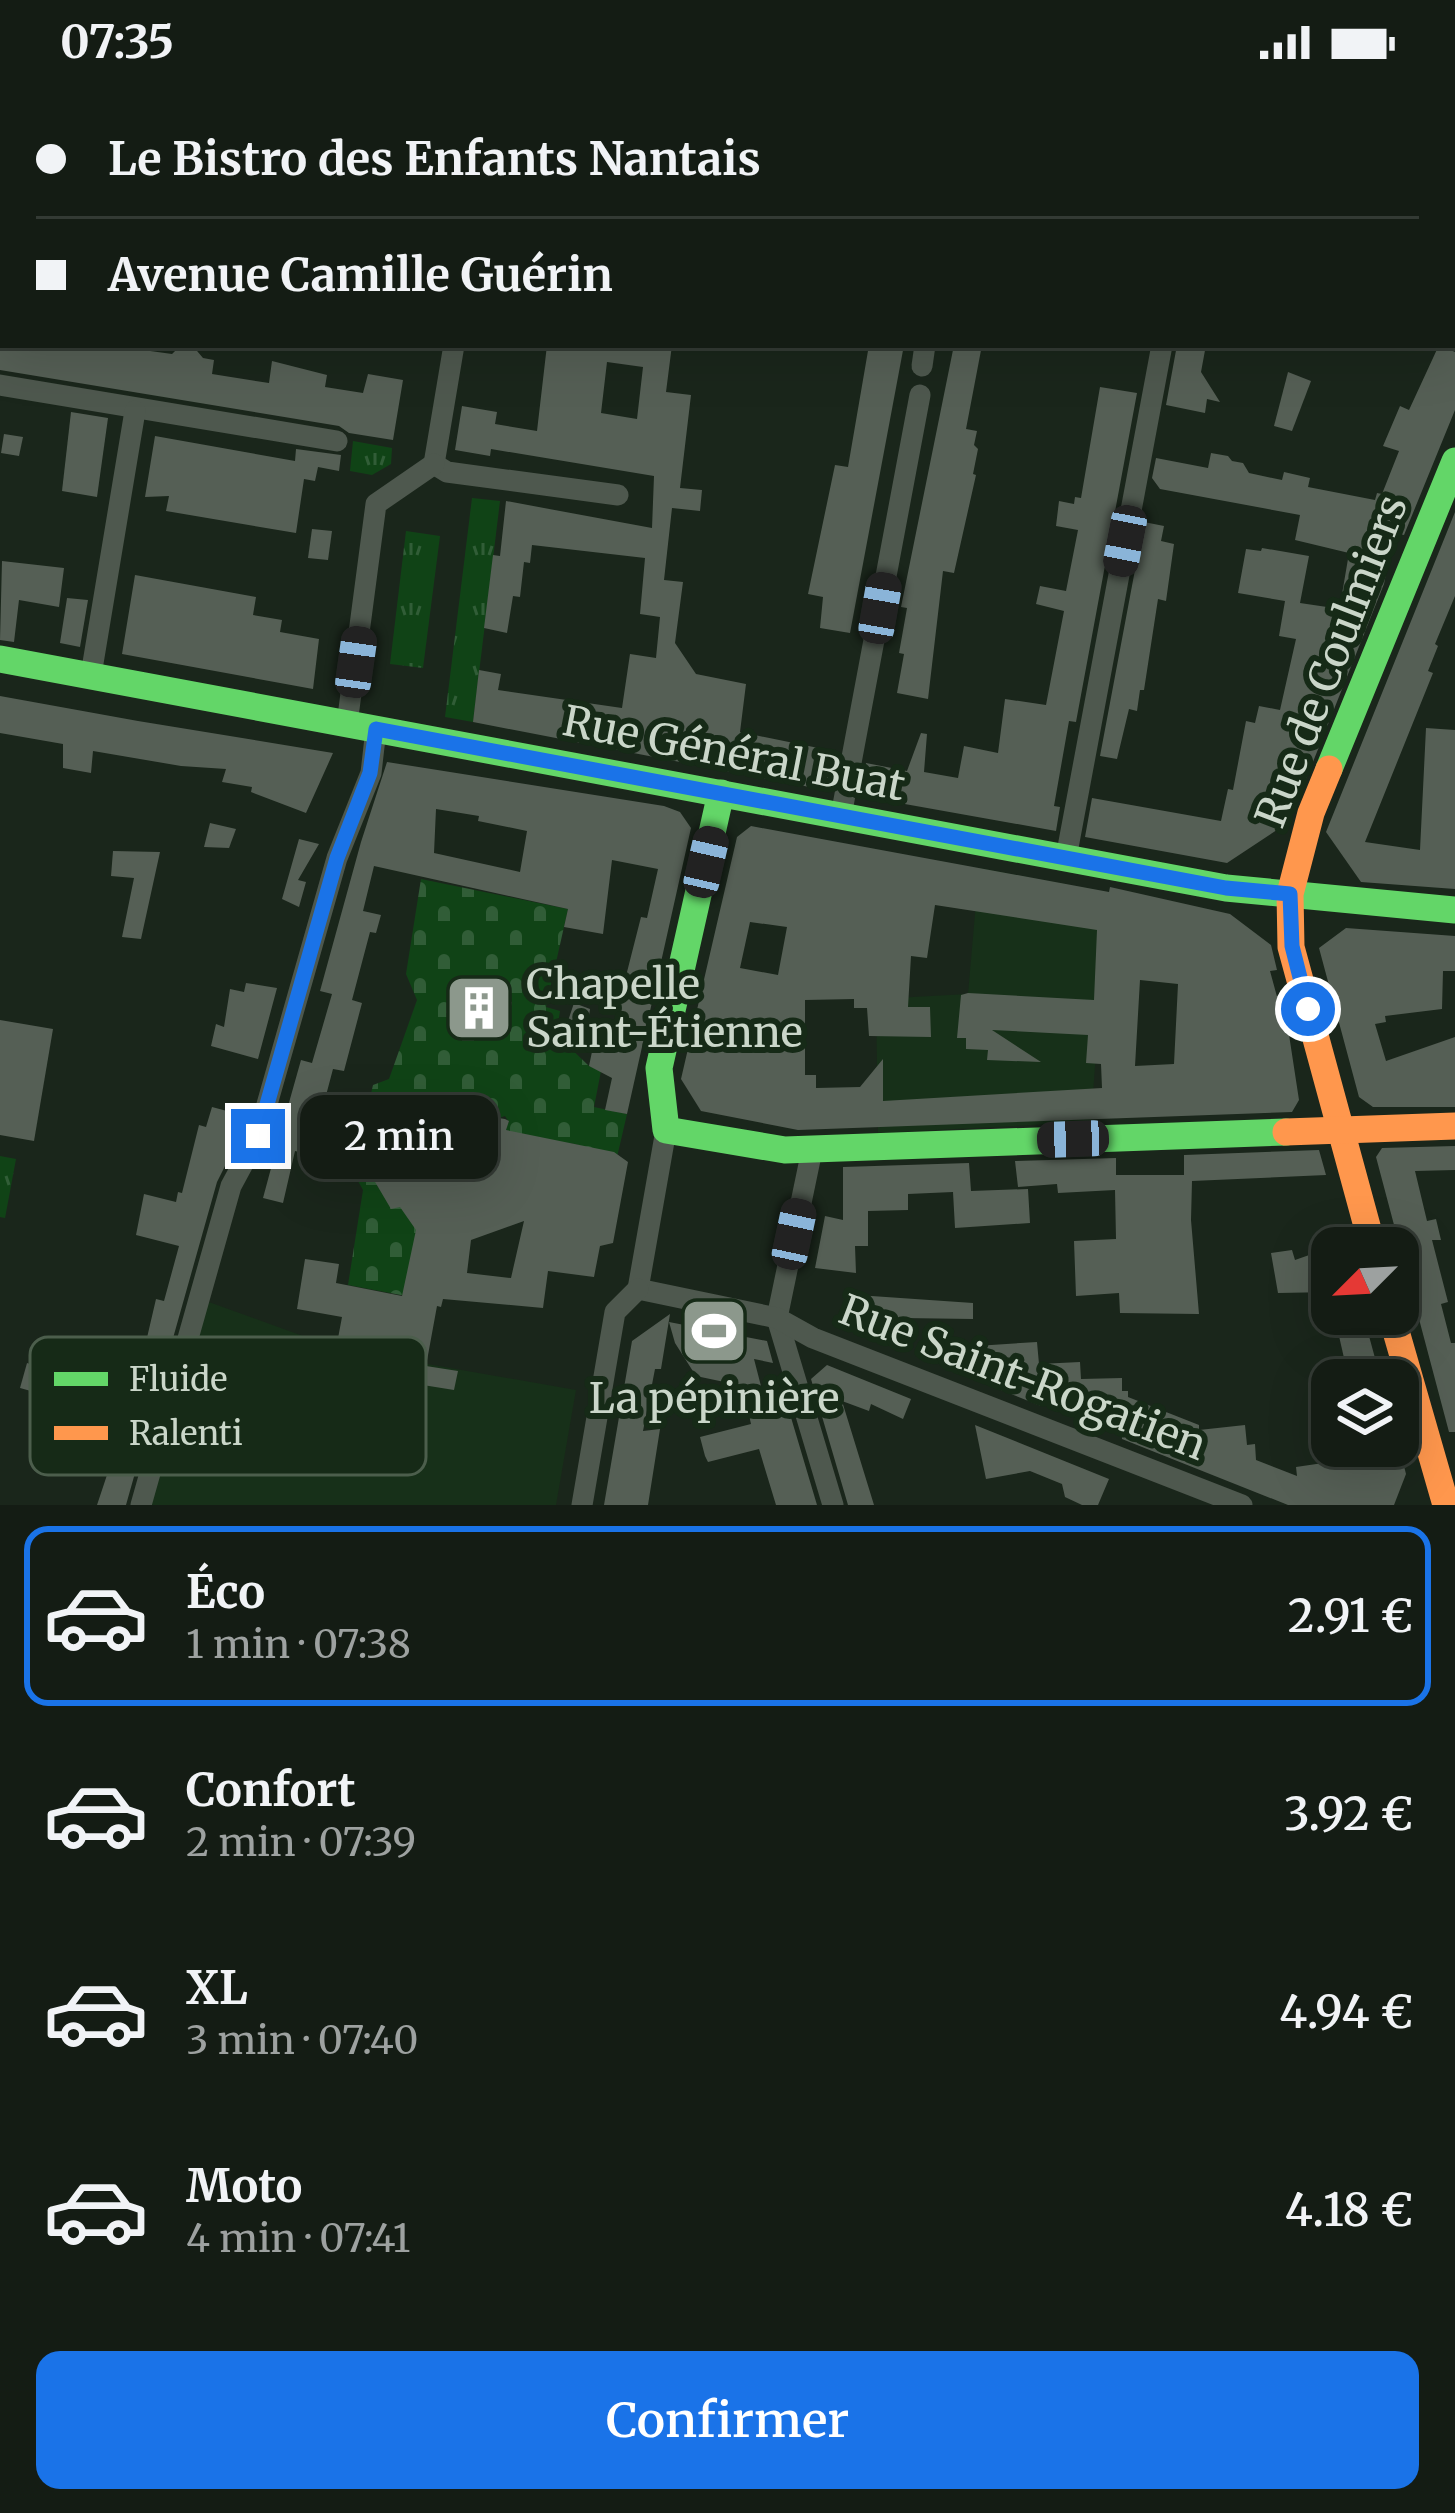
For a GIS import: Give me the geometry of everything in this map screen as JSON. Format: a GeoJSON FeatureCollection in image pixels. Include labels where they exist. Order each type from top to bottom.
{"type":"FeatureCollection","features":[{"type":"Feature","properties":{"kind":"street"},"geometry":{"type":"LineString","coordinates":[[441,468],[454,348]]}},
{"type":"Feature","properties":{"kind":"street"},"geometry":{"type":"LineString","coordinates":[[1066,858],[1161,348]]}},
{"type":"Feature","properties":{"kind":"street"},"geometry":{"type":"LineString","coordinates":[[0,386],[337,441]]}},
{"type":"Feature","properties":{"kind":"street"},"geometry":{"type":"LineString","coordinates":[[841,816],[920,395]]}},
{"type":"Feature","properties":{"kind":"street"},"geometry":{"type":"LineString","coordinates":[[91,676],[135,411]]}},
{"type":"Feature","properties":{"kind":"street","name":"Rue de Coulmiers"},"geometry":{"type":"LineString","coordinates":[[1367,1227],[1292,946],[1290,894],[1311,813],[1447,505],[1455,461]]}},
{"type":"Feature","properties":{"kind":"street"},"geometry":{"type":"LineString","coordinates":[[346,724],[376,504],[441,468],[618,495]]}},
{"type":"Feature","properties":{"kind":"street","name":"Rue Général Buat"},"geometry":{"type":"LineString","coordinates":[[0,659],[1226,888],[1353,904],[1455,910]]}},
{"type":"Feature","properties":{"kind":"street"},"geometry":{"type":"LineString","coordinates":[[188,1337],[231,1186],[258,1136],[337,858],[370,773],[376,729]]}},
{"type":"Feature","properties":{"kind":"street"},"geometry":{"type":"LineString","coordinates":[[582,1505],[615,1312],[638,1289],[666,1130],[659,1068],[721,793]]}},
{"type":"Feature","properties":{"kind":"street"},"geometry":{"type":"LineString","coordinates":[[666,1130],[785,1150],[812,1150],[1455,1126]]}},
{"type":"Feature","properties":{"kind":"street"},"geometry":{"type":"LineString","coordinates":[[812,1150],[777,1318],[833,1505]]}},
{"type":"Feature","properties":{"kind":"street","name":"Rue Saint-Rogatien"},"geometry":{"type":"LineString","coordinates":[[638,1289],[777,1318],[813,1337],[1242,1505]]}},
{"type":"Feature","properties":{"kind":"street"},"geometry":{"type":"LineString","coordinates":[[1397,1335],[1444,1502]]}},
{"type":"Feature","properties":{"kind":"street"},"geometry":{"type":"LineString","coordinates":[[141,1505],[149,1475]]}},
{"type":"Feature","properties":{"kind":"shaded area"},"geometry":{"type":"Polygon","coordinates":[[[979,868],[1064,884],[1105,926],[1091,1122],[878,1133],[876,999],[968,994],[979,868]]]}},
{"type":"Feature","properties":{"kind":"shaded area"},"geometry":{"type":"Polygon","coordinates":[[[206,1301],[306,1337],[196,1337],[206,1301]]]}},
{"type":"Feature","properties":{"kind":"shaded area"},"geometry":{"type":"Polygon","coordinates":[[[426,1364],[576,1390],[556,1505],[149,1505],[157,1475],[426,1475],[426,1364]]]}},
{"type":"Feature","properties":{"kind":"green space"},"geometry":{"type":"Polygon","coordinates":[[[353,441],[392,448],[391,464],[372,475],[350,471],[353,441]]]}},
{"type":"Feature","properties":{"kind":"green space"},"geometry":{"type":"Polygon","coordinates":[[[472,498],[500,501],[473,722],[445,717],[472,498]]]}},
{"type":"Feature","properties":{"kind":"green space"},"geometry":{"type":"Polygon","coordinates":[[[406,531],[440,536],[423,668],[390,664],[406,531]]]}},
{"type":"Feature","properties":{"kind":"green space"},"geometry":{"type":"Polygon","coordinates":[[[421,879],[568,909],[546,1007],[560,1011],[558,1024],[565,1027],[562,1040],[601,1071],[594,1107],[627,1114],[617,1157],[575,1144],[501,1133],[509,1122],[505,1116],[468,1113],[465,1107],[457,1113],[433,1107],[424,1114],[404,1117],[405,1121],[384,1134],[377,1186],[420,1222],[406,1296],[348,1285],[363,1190],[353,1172],[373,1085],[389,1079],[417,1000],[406,974],[421,879]]]}},
{"type":"Feature","properties":{"kind":"green space"},"geometry":{"type":"Polygon","coordinates":[[[0,1156],[16,1159],[5,1218],[0,1217],[0,1156]]]}},
{"type":"Feature","properties":{"kind":"building"},"geometry":{"type":"Polygon","coordinates":[[[0,348],[140,348],[172,354],[178,348],[195,348],[203,358],[214,360],[212,374],[269,383],[272,361],[327,375],[325,387],[363,393],[368,374],[403,380],[393,440],[349,433],[339,426],[0,370],[0,348]]]}},
{"type":"Feature","properties":{"kind":"building"},"geometry":{"type":"Polygon","coordinates":[[[547,348],[672,348],[666,392],[691,395],[680,488],[702,490],[700,511],[672,508],[664,580],[683,582],[675,643],[696,674],[746,684],[740,732],[838,752],[830,791],[473,722],[479,670],[501,674],[498,690],[622,708],[630,654],[656,658],[660,617],[640,614],[645,558],[532,545],[530,563],[524,562],[520,597],[513,596],[507,633],[484,628],[506,501],[652,528],[654,476],[491,449],[490,456],[455,450],[462,406],[497,412],[495,424],[537,431],[547,348]],[[607,362],[601,413],[637,419],[643,367],[607,362]]]}},
{"type":"Feature","properties":{"kind":"building"},"geometry":{"type":"Polygon","coordinates":[[[868,348],[903,348],[850,633],[820,628],[823,597],[808,594],[835,465],[848,467],[868,348]]]}},
{"type":"Feature","properties":{"kind":"building"},"geometry":{"type":"Polygon","coordinates":[[[953,348],[981,348],[966,429],[977,431],[976,475],[954,573],[943,571],[928,699],[897,693],[907,608],[901,607],[953,348]]]}},
{"type":"Feature","properties":{"kind":"building"},"geometry":{"type":"Polygon","coordinates":[[[1176,348],[1205,348],[1201,372],[1220,402],[1207,399],[1205,413],[1166,405],[1176,348]]]}},
{"type":"Feature","properties":{"kind":"building"},"geometry":{"type":"Polygon","coordinates":[[[1438,348],[1455,352],[1455,410],[1404,535],[1394,533],[1384,584],[1289,822],[1227,863],[1085,837],[1092,798],[1221,821],[1228,789],[1233,790],[1246,721],[1255,723],[1259,706],[1280,710],[1296,639],[1279,636],[1285,601],[1238,593],[1246,549],[1309,556],[1300,603],[1327,607],[1341,600],[1349,553],[1295,540],[1300,515],[1160,489],[1152,478],[1156,458],[1208,468],[1211,453],[1228,456],[1243,463],[1249,473],[1282,480],[1284,472],[1310,478],[1308,487],[1375,500],[1377,493],[1382,494],[1399,451],[1383,446],[1400,406],[1409,410],[1438,348]]]}},
{"type":"Feature","properties":{"kind":"building"},"geometry":{"type":"Polygon","coordinates":[[[1288,372],[1311,381],[1292,431],[1274,426],[1288,372]]]}},
{"type":"Feature","properties":{"kind":"building"},"geometry":{"type":"Polygon","coordinates":[[[1100,387],[1137,393],[1076,722],[1069,721],[1054,806],[1060,807],[1056,831],[860,796],[866,763],[907,771],[921,733],[927,734],[924,772],[958,778],[964,746],[998,753],[1005,699],[1046,705],[1064,611],[1036,604],[1040,586],[1066,591],[1078,530],[1056,526],[1059,501],[1074,504],[1075,497],[1081,498],[1100,387]]]}},
{"type":"Feature","properties":{"kind":"building"},"geometry":{"type":"Polygon","coordinates":[[[71,412],[108,418],[97,497],[62,491],[71,412]]]}},
{"type":"Feature","properties":{"kind":"building"},"geometry":{"type":"Polygon","coordinates":[[[4,434],[23,437],[19,456],[1,453],[4,434]]]}},
{"type":"Feature","properties":{"kind":"building"},"geometry":{"type":"Polygon","coordinates":[[[155,436],[295,461],[296,449],[341,455],[339,471],[318,467],[315,481],[304,479],[296,533],[166,511],[169,496],[145,497],[155,436]]]}},
{"type":"Feature","properties":{"kind":"building"},"geometry":{"type":"Polygon","coordinates":[[[1455,512],[1455,596],[1435,644],[1428,671],[1433,673],[1365,842],[1420,850],[1426,728],[1455,730],[1455,889],[1361,882],[1326,832],[1455,512]]]}},
{"type":"Feature","properties":{"kind":"building"},"geometry":{"type":"Polygon","coordinates":[[[1144,522],[1164,526],[1161,541],[1174,544],[1166,601],[1158,599],[1144,690],[1140,690],[1137,711],[1129,709],[1117,759],[1100,756],[1144,522]]]}},
{"type":"Feature","properties":{"kind":"building"},"geometry":{"type":"Polygon","coordinates":[[[312,529],[332,531],[328,560],[308,558],[312,529]]]}},
{"type":"Feature","properties":{"kind":"building"},"geometry":{"type":"Polygon","coordinates":[[[2,561],[64,568],[59,607],[19,600],[14,642],[0,640],[2,561]]]}},
{"type":"Feature","properties":{"kind":"building"},"geometry":{"type":"Polygon","coordinates":[[[135,575],[256,597],[253,615],[282,620],[280,632],[319,639],[313,689],[122,654],[135,575]]]}},
{"type":"Feature","properties":{"kind":"building"},"geometry":{"type":"Polygon","coordinates":[[[67,598],[88,600],[80,647],[60,643],[67,598]]]}},
{"type":"Feature","properties":{"kind":"building"},"geometry":{"type":"Polygon","coordinates":[[[0,696],[333,753],[306,813],[251,792],[252,787],[222,782],[226,769],[93,751],[91,773],[63,768],[63,744],[0,733],[0,696]]]}},
{"type":"Feature","properties":{"kind":"building"},"geometry":{"type":"Polygon","coordinates":[[[387,762],[664,806],[680,812],[691,828],[627,1114],[605,1110],[612,1078],[589,1066],[597,1028],[612,1031],[658,869],[612,860],[603,934],[564,927],[568,909],[374,866],[363,911],[381,915],[376,933],[370,932],[352,1000],[362,1003],[344,1071],[333,1069],[315,1137],[368,1151],[400,1119],[434,1111],[427,1151],[460,1112],[505,1119],[509,1121],[506,1130],[614,1152],[628,1162],[613,1243],[600,1246],[594,1277],[548,1271],[543,1308],[443,1299],[441,1307],[437,1306],[426,1366],[426,1337],[338,1337],[342,1317],[297,1309],[305,1259],[339,1264],[336,1283],[402,1296],[416,1230],[400,1207],[391,1209],[368,1170],[295,1151],[283,1203],[263,1198],[277,1146],[271,1144],[275,1130],[281,1131],[301,1060],[312,1063],[332,994],[320,991],[387,762]],[[436,809],[434,853],[520,872],[527,831],[478,821],[479,816],[436,809]],[[524,1221],[471,1240],[467,1273],[511,1278],[524,1221]]]}},
{"type":"Feature","properties":{"kind":"building"},"geometry":{"type":"Polygon","coordinates":[[[210,823],[236,829],[229,848],[204,847],[210,823]]]}},
{"type":"Feature","properties":{"kind":"building"},"geometry":{"type":"Polygon","coordinates":[[[751,826],[1109,892],[1110,887],[1230,914],[1271,945],[1277,970],[1270,971],[1282,1015],[1286,1015],[1299,1100],[1292,1112],[798,1130],[701,1111],[681,1079],[737,837],[751,826]],[[935,905],[927,958],[911,956],[908,1007],[930,1007],[931,1037],[869,1036],[867,1008],[854,1008],[854,999],[805,1000],[805,1075],[816,1075],[816,1088],[860,1087],[883,1059],[883,1101],[1102,1088],[1101,1064],[1086,1063],[1088,1035],[992,1030],[1041,1062],[987,1060],[988,1050],[966,1049],[966,1038],[957,1038],[961,995],[968,993],[1094,1000],[1097,930],[935,905]],[[750,922],[740,968],[778,975],[787,927],[750,922]],[[1140,980],[1135,1066],[1174,1064],[1178,984],[1140,980]]]}},
{"type":"Feature","properties":{"kind":"building"},"geometry":{"type":"Polygon","coordinates":[[[299,839],[319,844],[298,880],[306,882],[299,907],[282,899],[299,839]]]}},
{"type":"Feature","properties":{"kind":"building"},"geometry":{"type":"Polygon","coordinates":[[[113,851],[160,852],[141,939],[122,937],[134,878],[111,876],[113,851]]]}},
{"type":"Feature","properties":{"kind":"building"},"geometry":{"type":"Polygon","coordinates":[[[1346,928],[1455,936],[1455,971],[1443,971],[1442,1009],[1385,1016],[1386,1022],[1375,1024],[1386,1061],[1455,1037],[1455,1107],[1373,1107],[1359,1097],[1319,948],[1346,928]]]}},
{"type":"Feature","properties":{"kind":"building"},"geometry":{"type":"Polygon","coordinates":[[[246,983],[277,988],[258,1059],[211,1046],[216,1024],[224,1027],[230,989],[244,992],[246,983]]]}},
{"type":"Feature","properties":{"kind":"building","name":"Chapelle Saint-Étienne"},"geometry":{"type":"Polygon","coordinates":[[[451,988],[512,1002],[506,1027],[446,1013],[451,988]]]}},
{"type":"Feature","properties":{"kind":"building"},"geometry":{"type":"Polygon","coordinates":[[[574,1003],[590,1009],[587,1031],[566,1027],[574,1003]]]}},
{"type":"Feature","properties":{"kind":"building"},"geometry":{"type":"Polygon","coordinates":[[[0,1020],[53,1029],[34,1141],[0,1135],[0,1020]]]}},
{"type":"Feature","properties":{"kind":"building"},"geometry":{"type":"Polygon","coordinates":[[[212,1107],[242,1115],[217,1182],[173,1337],[147,1337],[156,1299],[164,1301],[179,1246],[136,1235],[144,1194],[176,1202],[199,1125],[206,1127],[212,1107]]]}},
{"type":"Feature","properties":{"kind":"building"},"geometry":{"type":"Polygon","coordinates":[[[1455,1146],[1455,1170],[1415,1171],[1427,1221],[1436,1219],[1441,1240],[1432,1240],[1448,1302],[1441,1304],[1451,1343],[1455,1343],[1455,1432],[1449,1432],[1419,1319],[1419,1227],[1395,1227],[1376,1157],[1382,1148],[1455,1146]]]}},
{"type":"Feature","properties":{"kind":"building"},"geometry":{"type":"Polygon","coordinates":[[[1319,1150],[1326,1175],[1192,1181],[1199,1314],[1120,1313],[1119,1293],[1076,1296],[1074,1241],[1116,1239],[1115,1190],[1058,1193],[1057,1184],[1018,1187],[1015,1161],[1116,1158],[1116,1175],[1184,1175],[1184,1155],[1319,1150]]]}},
{"type":"Feature","properties":{"kind":"building"},"geometry":{"type":"Polygon","coordinates":[[[969,1163],[971,1191],[1028,1189],[1030,1223],[955,1228],[953,1192],[908,1194],[908,1210],[868,1211],[868,1246],[855,1246],[856,1273],[815,1268],[825,1216],[843,1220],[843,1167],[969,1163]]]}},
{"type":"Feature","properties":{"kind":"building"},"geometry":{"type":"Polygon","coordinates":[[[1292,1250],[1295,1260],[1311,1254],[1311,1292],[1278,1293],[1271,1253],[1292,1250]]]}},
{"type":"Feature","properties":{"kind":"building"},"geometry":{"type":"Polygon","coordinates":[[[857,1295],[973,1303],[973,1319],[902,1318],[891,1346],[847,1329],[857,1295]]]}},
{"type":"Feature","properties":{"kind":"building"},"geometry":{"type":"Polygon","coordinates":[[[670,1314],[643,1431],[660,1429],[648,1505],[604,1505],[632,1341],[670,1314]]]}},
{"type":"Feature","properties":{"kind":"building"},"geometry":{"type":"Polygon","coordinates":[[[669,1322],[767,1341],[773,1363],[754,1359],[762,1390],[696,1376],[675,1343],[669,1322]]]}},
{"type":"Feature","properties":{"kind":"building"},"geometry":{"type":"Polygon","coordinates":[[[1339,1335],[1369,1335],[1375,1359],[1344,1359],[1339,1335]]]}},
{"type":"Feature","properties":{"kind":"building"},"geometry":{"type":"Polygon","coordinates":[[[1037,1342],[1039,1364],[1080,1362],[1081,1379],[1122,1378],[1122,1391],[1128,1391],[1128,1397],[1199,1425],[1199,1430],[1245,1425],[1247,1445],[1255,1444],[1256,1460],[1297,1476],[1296,1467],[1311,1465],[1404,1467],[1406,1474],[1394,1505],[1288,1505],[1122,1439],[1121,1418],[1083,1420],[1082,1404],[1041,1406],[949,1369],[945,1348],[1037,1342]]]}},
{"type":"Feature","properties":{"kind":"building"},"geometry":{"type":"Polygon","coordinates":[[[27,1363],[30,1391],[20,1388],[27,1363]]]}},
{"type":"Feature","properties":{"kind":"building"},"geometry":{"type":"Polygon","coordinates":[[[827,1365],[911,1399],[903,1419],[871,1404],[869,1411],[842,1401],[874,1505],[848,1505],[811,1379],[827,1365]]]}},
{"type":"Feature","properties":{"kind":"building"},"geometry":{"type":"Polygon","coordinates":[[[426,1366],[458,1371],[454,1390],[426,1386],[426,1366]]]}},
{"type":"Feature","properties":{"kind":"building"},"geometry":{"type":"Polygon","coordinates":[[[787,1404],[817,1505],[776,1505],[759,1449],[708,1462],[705,1456],[700,1437],[751,1424],[749,1415],[787,1404]]]}},
{"type":"Feature","properties":{"kind":"building"},"geometry":{"type":"Polygon","coordinates":[[[975,1425],[1109,1479],[1098,1505],[1082,1505],[1065,1497],[1062,1484],[1030,1471],[986,1479],[975,1425]]]}},
{"type":"Feature","properties":{"kind":"building"},"geometry":{"type":"Polygon","coordinates":[[[107,1475],[134,1475],[126,1505],[97,1505],[107,1475]]]}},
{"type":"Feature","properties":{"kind":"traffic: fast"},"geometry":{"type":"LineString","coordinates":[[1329,769],[1455,461]]}},
{"type":"Feature","properties":{"kind":"traffic: fast"},"geometry":{"type":"LineString","coordinates":[[0,659],[1226,888],[1455,910]]}},
{"type":"Feature","properties":{"kind":"traffic: fast"},"geometry":{"type":"LineString","coordinates":[[721,793],[659,1068],[666,1130],[785,1150],[1286,1132]]}},
{"type":"Feature","properties":{"kind":"traffic: slow"},"geometry":{"type":"LineString","coordinates":[[1329,769],[1311,813],[1290,894],[1291,947],[1367,1227]]}},
{"type":"Feature","properties":{"kind":"traffic: slow"},"geometry":{"type":"LineString","coordinates":[[1286,1132],[1455,1126]]}},
{"type":"Feature","properties":{"kind":"traffic: slow"},"geometry":{"type":"LineString","coordinates":[[1397,1335],[1446,1505]]}},
{"type":"Feature","properties":{"kind":"place","name":"Chapelle Saint-Étienne"},"geometry":{"type":"Point","coordinates":[479,1008]}},
{"type":"Feature","properties":{"kind":"place","name":"La pépinière"},"geometry":{"type":"Point","coordinates":[714,1331]}},
{"type":"Feature","properties":{"kind":"route"},"geometry":{"type":"LineString","coordinates":[[258,1136],[337,858],[370,773],[376,729],[1226,888],[1290,894],[1292,946],[1308,1009]]}}]}
